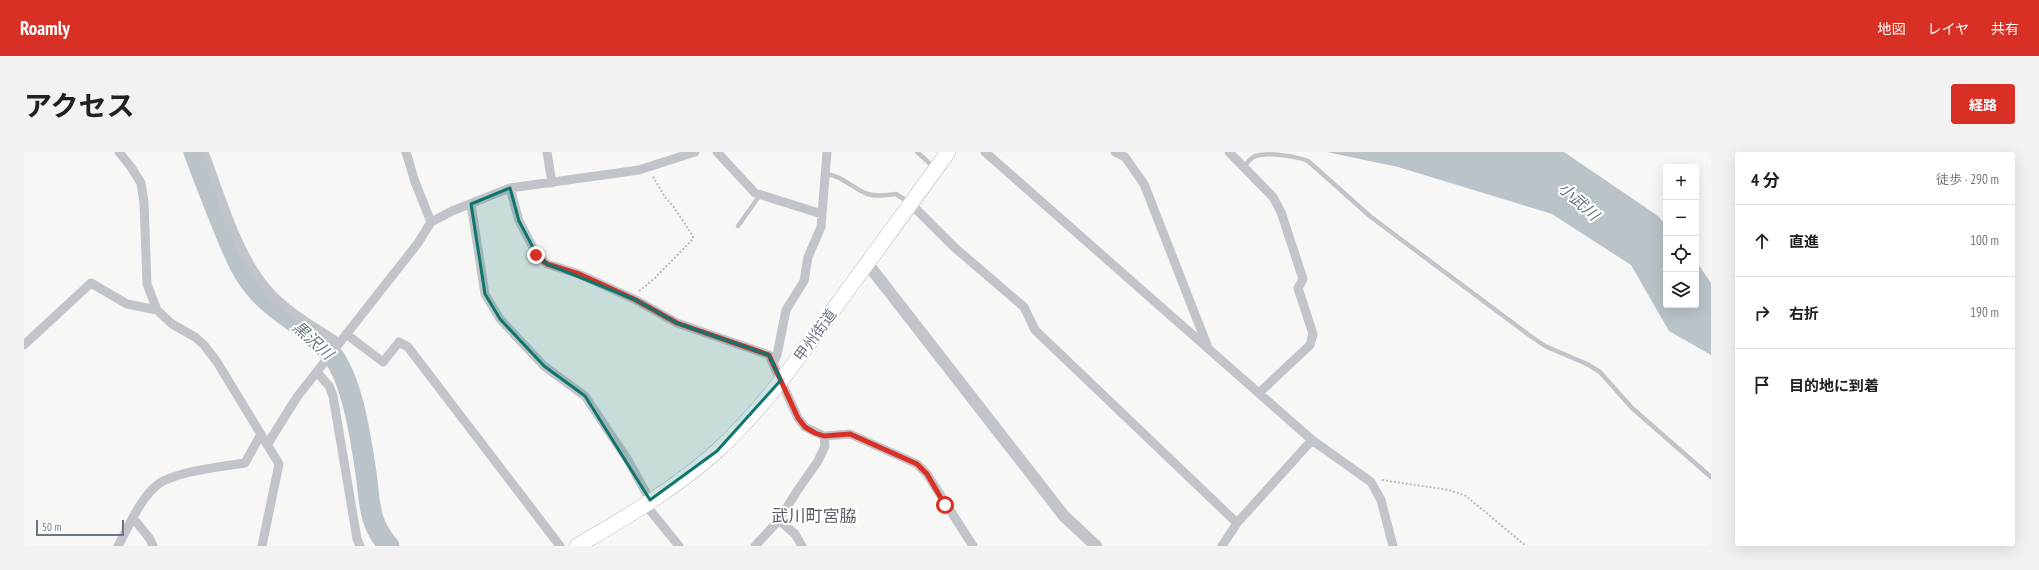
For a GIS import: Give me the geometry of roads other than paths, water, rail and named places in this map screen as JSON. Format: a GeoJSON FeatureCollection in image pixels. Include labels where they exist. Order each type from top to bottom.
{"type":"FeatureCollection","features":[{"type":"Feature","properties":{"kind":"highway","name":"甲州街道"},"geometry":{"type":"LineString","coordinates":[[577,546],[648,502],[716,451],[745,422],[781,380],[948,152]]}},
{"type":"Feature","properties":{"kind":"street"},"geometry":{"type":"LineString","coordinates":[[118,152],[131,167],[141,183],[144,203],[146,284],[157,310],[172,324],[195,337],[204,345],[217,362],[279,464],[262,546]]}},
{"type":"Feature","properties":{"kind":"street"},"geometry":{"type":"LineString","coordinates":[[204,152],[231,222],[254,272],[277,300],[336,347]]}},
{"type":"Feature","properties":{"kind":"street"},"geometry":{"type":"LineString","coordinates":[[406,152],[415,182],[431,222]]}},
{"type":"Feature","properties":{"kind":"street"},"geometry":{"type":"LineString","coordinates":[[547,152],[552,183]]}},
{"type":"Feature","properties":{"kind":"street"},"geometry":{"type":"LineString","coordinates":[[267,445],[297,397],[418,242],[431,222],[452,211],[510,188],[552,183],[650,167],[696,152]]}},
{"type":"Feature","properties":{"kind":"street"},"geometry":{"type":"LineString","coordinates":[[716,152],[751,189],[760,195],[822,214]]}},
{"type":"Feature","properties":{"kind":"street"},"geometry":{"type":"LineString","coordinates":[[773,364],[777,355],[786,310],[804,281],[808,257],[821,228],[827,152]]}},
{"type":"Feature","properties":{"kind":"street"},"geometry":{"type":"LineString","coordinates":[[985,152],[1312,440],[1371,482],[1381,500],[1393,546]]}},
{"type":"Feature","properties":{"kind":"street"},"geometry":{"type":"LineString","coordinates":[[1115,152],[1125,157],[1144,184],[1178,267],[1207,347]]}},
{"type":"Feature","properties":{"kind":"street"},"geometry":{"type":"LineString","coordinates":[[1229,152],[1273,197],[1281,212],[1303,278],[1298,288],[1313,334],[1310,345],[1259,393]]}},
{"type":"Feature","properties":{"kind":"street"},"geometry":{"type":"LineString","coordinates":[[510,188],[519,221],[536,255],[547,264],[579,274],[633,298],[677,323],[769,355],[798,418],[805,427],[824,436],[850,434],[917,464],[927,474],[973,546]]}},
{"type":"Feature","properties":{"kind":"street"},"geometry":{"type":"LineString","coordinates":[[471,204],[482,281],[485,294],[493,308],[500,319],[544,366],[585,396],[628,460],[648,502],[679,546]]}},
{"type":"Feature","properties":{"kind":"street"},"geometry":{"type":"LineString","coordinates":[[911,204],[954,247],[1024,307],[1035,330],[1237,523]]}},
{"type":"Feature","properties":{"kind":"street"},"geometry":{"type":"LineString","coordinates":[[867,263],[1064,516],[1096,546]]}},
{"type":"Feature","properties":{"kind":"street"},"geometry":{"type":"LineString","coordinates":[[24,345],[91,283],[127,304],[157,310]]}},
{"type":"Feature","properties":{"kind":"street"},"geometry":{"type":"LineString","coordinates":[[346,334],[382,362],[398,342],[408,346],[560,546]]}},
{"type":"Feature","properties":{"kind":"street"},"geometry":{"type":"LineString","coordinates":[[318,370],[326,380],[333,396],[357,539],[360,546]]}},
{"type":"Feature","properties":{"kind":"street"},"geometry":{"type":"LineString","coordinates":[[118,546],[147,494],[156,485],[168,478],[218,467],[245,463],[261,434]]}},
{"type":"Feature","properties":{"kind":"street"},"geometry":{"type":"LineString","coordinates":[[755,546],[779,520],[818,461],[824,446],[824,436]]}},
{"type":"Feature","properties":{"kind":"street"},"geometry":{"type":"LineString","coordinates":[[1222,546],[1237,523],[1312,440]]}},
{"type":"Feature","properties":{"kind":"street"},"geometry":{"type":"LineString","coordinates":[[134,519],[150,539],[153,546]]}},
{"type":"Feature","properties":{"kind":"street"},"geometry":{"type":"LineString","coordinates":[[779,520],[795,534],[802,546]]}},
{"type":"Feature","properties":{"kind":"lane"},"geometry":{"type":"LineString","coordinates":[[917,152],[936,169]]}},
{"type":"Feature","properties":{"kind":"lane"},"geometry":{"type":"LineString","coordinates":[[1243,167],[1254,157],[1261,155],[1290,156],[1308,161],[1371,217],[1529,335],[1545,346],[1587,364],[1600,372],[1632,408],[1711,477]]}},
{"type":"Feature","properties":{"kind":"lane"},"geometry":{"type":"LineString","coordinates":[[826,174],[836,175],[868,194],[884,196],[896,194],[911,204]]}},
{"type":"Feature","properties":{"kind":"lane"},"geometry":{"type":"LineString","coordinates":[[738,226],[760,195]]}},
{"type":"Feature","properties":{"kind":"water","name":"小武川"},"geometry":{"type":"Polygon","coordinates":[[[1327,152],[1564,152],[1658,216],[1663,222],[1663,308],[1699,308],[1699,265],[1711,283],[1711,355],[1669,331],[1631,265],[1552,214],[1398,167],[1327,152]]]}},
{"type":"Feature","properties":{"kind":"waterway","name":"黒沢川"},"geometry":{"type":"LineString","coordinates":[[194,152],[232,248],[249,281],[263,297],[320,342],[337,362],[343,374],[352,401],[359,431],[371,512],[377,529],[389,546]]}},
{"type":"Feature","properties":{"kind":"district","name":"武川町宮脇"},"geometry":{"type":"Point","coordinates":[814,516]}}]}
